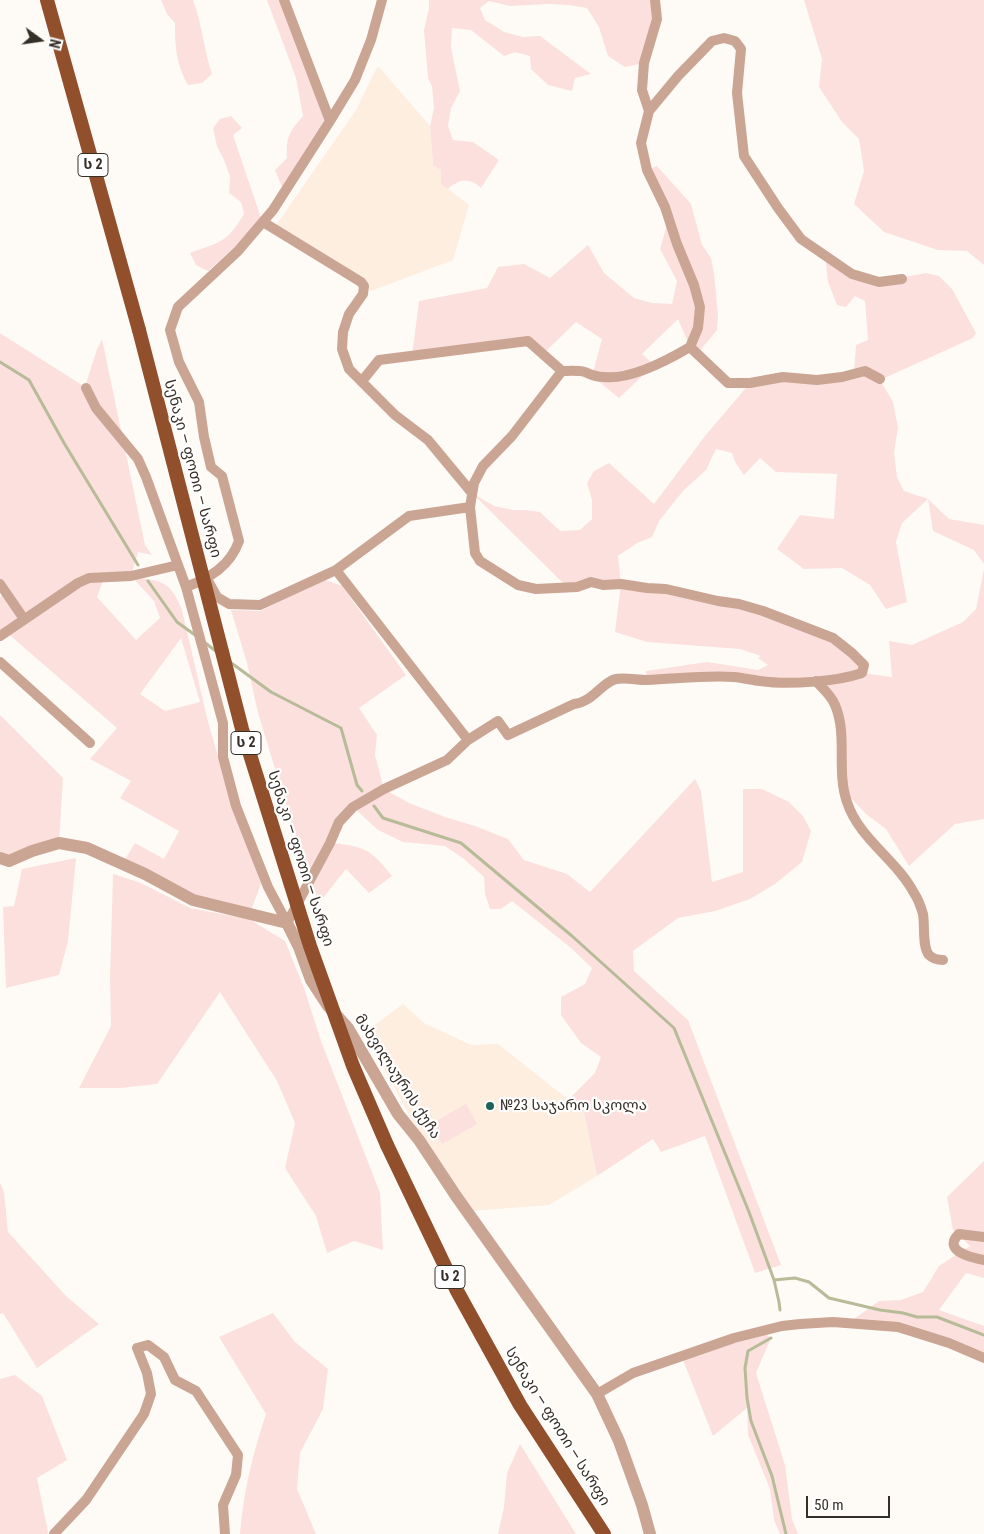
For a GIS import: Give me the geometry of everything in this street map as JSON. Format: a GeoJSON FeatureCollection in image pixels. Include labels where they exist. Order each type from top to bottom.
{"type":"FeatureCollection","features":[{"type":"Feature","properties":{"kind":"highway","name":"სენაკი — ფოთი — სარფი"},"geometry":{"type":"LineString","coordinates":[[47,0],[139,330],[245,739],[310,946],[354,1066],[387,1145],[456,1289],[520,1405],[604,1534]]}},
{"type":"Feature","properties":{"kind":"street"},"geometry":{"type":"LineString","coordinates":[[284,0],[330,121]]}},
{"type":"Feature","properties":{"kind":"street"},"geometry":{"type":"LineString","coordinates":[[186,587],[207,579],[227,562],[235,551],[238,541],[222,476],[211,466],[204,438],[200,402],[180,362],[170,330],[178,306],[238,251],[273,210],[355,80],[371,40],[382,0]]}},
{"type":"Feature","properties":{"kind":"street"},"geometry":{"type":"LineString","coordinates":[[649,111],[642,90],[644,63],[657,19],[655,0]]}},
{"type":"Feature","properties":{"kind":"street"},"geometry":{"type":"LineString","coordinates":[[362,381],[379,360],[528,341],[562,371],[578,371],[592,376],[618,378],[674,357],[690,347],[698,328],[700,307],[666,207],[647,170],[641,143],[649,111],[678,76],[712,41],[724,38],[735,41],[741,49],[737,93],[744,156],[778,208],[801,239],[852,274],[879,282],[902,279]]}},
{"type":"Feature","properties":{"kind":"street"},"geometry":{"type":"LineString","coordinates":[[263,222],[361,282],[364,286],[363,294],[350,314],[343,332],[342,349],[350,369],[395,415],[428,440],[472,493]]}},
{"type":"Feature","properties":{"kind":"street"},"geometry":{"type":"LineString","coordinates":[[690,347],[728,383],[750,383],[783,377],[817,380],[842,377],[865,371],[880,379]]}},
{"type":"Feature","properties":{"kind":"street"},"geometry":{"type":"LineString","coordinates":[[287,923],[330,843],[339,822],[353,807],[384,789],[447,760],[468,740],[498,721],[508,735],[574,704],[582,703],[615,679],[646,680],[697,676],[735,677],[786,683],[816,681],[862,672],[864,665],[833,638],[763,611],[739,604],[718,602],[666,589],[621,584],[603,585],[591,582],[577,587],[536,589],[518,585],[480,561],[476,554],[470,506],[474,483],[483,466],[512,436],[562,371]]}},
{"type":"Feature","properties":{"kind":"street"},"geometry":{"type":"LineString","coordinates":[[86,388],[96,408],[138,459],[146,477],[186,587],[223,722],[223,757],[236,806],[268,887],[287,923]]}},
{"type":"Feature","properties":{"kind":"street"},"geometry":{"type":"LineString","coordinates":[[207,579],[217,597],[229,604],[260,604],[336,570],[409,516],[470,506]]}},
{"type":"Feature","properties":{"kind":"street"},"geometry":{"type":"LineString","coordinates":[[0,636],[78,583],[89,578],[131,576],[178,565]]}},
{"type":"Feature","properties":{"kind":"street"},"geometry":{"type":"LineString","coordinates":[[336,570],[468,740]]}},
{"type":"Feature","properties":{"kind":"street"},"geometry":{"type":"LineString","coordinates":[[0,584],[24,619]]}},
{"type":"Feature","properties":{"kind":"street"},"geometry":{"type":"LineString","coordinates":[[0,662],[90,743]]}},
{"type":"Feature","properties":{"kind":"street"},"geometry":{"type":"LineString","coordinates":[[816,681],[834,703],[839,717],[843,786],[852,816],[860,830],[900,872],[911,887],[923,914],[926,949],[935,960],[943,960]]}},
{"type":"Feature","properties":{"kind":"street"},"geometry":{"type":"LineString","coordinates":[[0,858],[9,860],[59,843],[87,848],[145,874],[193,900],[287,923]]}},
{"type":"Feature","properties":{"kind":"street","name":"მახვილაურის ქუჩა"},"geometry":{"type":"LineString","coordinates":[[287,923],[299,947],[311,980],[328,1006],[348,1028],[398,1114],[419,1140],[456,1196],[597,1394],[619,1441],[642,1505],[650,1534]]}},
{"type":"Feature","properties":{"kind":"street"},"geometry":{"type":"LineString","coordinates":[[984,1237],[959,1234],[955,1238],[954,1243],[960,1253],[967,1257],[984,1260]]}},
{"type":"Feature","properties":{"kind":"street"},"geometry":{"type":"LineString","coordinates":[[597,1394],[633,1373],[724,1341],[792,1325],[833,1322],[898,1327],[949,1342],[984,1358]]}},
{"type":"Feature","properties":{"kind":"street"},"geometry":{"type":"LineString","coordinates":[[54,1534],[86,1500],[144,1414],[151,1394],[147,1374],[137,1348],[148,1345],[164,1357],[175,1380],[196,1391],[238,1455],[236,1475],[223,1505],[225,1534]]}},
{"type":"Feature","properties":{"kind":"shaded area"},"geometry":{"type":"Polygon","coordinates":[[[161,0],[193,0],[212,74],[202,83],[188,85],[184,77],[177,55],[175,23],[167,14],[161,0]]]}},
{"type":"Feature","properties":{"kind":"shaded area"},"geometry":{"type":"Polygon","coordinates":[[[267,0],[281,0],[325,119],[282,187],[275,170],[287,158],[289,135],[303,116],[296,78],[267,0]]]}},
{"type":"Feature","properties":{"kind":"shaded area"},"geometry":{"type":"Polygon","coordinates":[[[429,0],[655,0],[644,63],[625,67],[608,56],[599,27],[587,8],[548,4],[510,6],[489,1],[480,8],[485,20],[504,32],[523,37],[540,36],[591,74],[575,78],[572,91],[548,85],[531,69],[530,56],[515,52],[504,56],[471,30],[452,28],[451,48],[460,91],[451,108],[448,126],[453,140],[473,142],[499,160],[481,188],[472,182],[460,181],[448,189],[441,184],[441,170],[433,165],[430,126],[434,108],[432,86],[428,78],[424,30],[429,0]]]}},
{"type":"Feature","properties":{"kind":"shaded area"},"geometry":{"type":"Polygon","coordinates":[[[804,0],[984,0],[984,265],[967,251],[938,250],[884,232],[854,204],[864,171],[859,139],[842,122],[819,87],[822,59],[804,0]]]}},
{"type":"Feature","properties":{"kind":"shaded area"},"geometry":{"type":"Polygon","coordinates":[[[377,67],[430,126],[433,165],[441,170],[442,184],[469,205],[453,260],[371,291],[272,231],[356,110],[377,67]]]}},
{"type":"Feature","properties":{"kind":"shaded area"},"geometry":{"type":"Polygon","coordinates":[[[231,116],[242,128],[233,135],[261,218],[235,247],[208,271],[196,265],[190,253],[222,240],[233,231],[244,214],[241,202],[229,193],[230,176],[217,146],[213,128],[220,119],[231,116]]]}},
{"type":"Feature","properties":{"kind":"shaded area"},"geometry":{"type":"Polygon","coordinates":[[[657,166],[691,204],[702,245],[711,258],[718,316],[717,330],[697,354],[690,347],[678,319],[642,354],[654,365],[619,398],[592,376],[602,339],[576,322],[543,354],[528,341],[412,356],[419,301],[487,288],[498,267],[524,264],[550,278],[588,245],[604,273],[634,298],[652,303],[672,304],[677,281],[660,249],[669,218],[647,170],[657,166]]]}},
{"type":"Feature","properties":{"kind":"shaded area"},"geometry":{"type":"Polygon","coordinates":[[[825,255],[879,282],[926,273],[939,276],[952,289],[976,333],[973,338],[880,380],[893,402],[898,427],[894,453],[897,477],[904,491],[928,499],[902,523],[896,542],[907,602],[886,609],[870,585],[842,568],[804,569],[777,549],[800,515],[834,519],[837,474],[776,472],[760,458],[744,475],[735,462],[732,453],[716,449],[706,470],[683,491],[670,507],[659,521],[652,537],[637,543],[618,556],[621,584],[567,587],[472,493],[494,506],[513,510],[540,512],[560,531],[580,530],[592,519],[592,500],[587,483],[594,471],[609,463],[654,504],[705,436],[750,383],[817,380],[854,373],[856,345],[868,340],[865,301],[855,296],[846,307],[837,305],[828,282],[825,255]]]}},
{"type":"Feature","properties":{"kind":"shaded area"},"geometry":{"type":"Polygon","coordinates":[[[0,333],[85,387],[102,339],[145,545],[152,555],[138,552],[131,576],[157,581],[168,587],[178,600],[182,610],[208,722],[232,804],[261,884],[250,913],[193,900],[122,864],[135,843],[164,859],[179,831],[120,798],[131,781],[90,759],[117,728],[6,632],[0,636],[0,597],[6,593],[0,584],[0,333]],[[131,576],[104,578],[97,597],[136,640],[160,618],[154,601],[131,576]],[[181,638],[140,694],[165,711],[200,702],[181,638]]]}},
{"type":"Feature","properties":{"kind":"shaded area"},"geometry":{"type":"Polygon","coordinates":[[[928,499],[949,519],[984,525],[984,564],[974,550],[933,531],[928,499]]]}},
{"type":"Feature","properties":{"kind":"shaded area"},"geometry":{"type":"Polygon","coordinates":[[[984,569],[984,819],[955,824],[909,866],[886,829],[866,814],[848,795],[843,724],[816,681],[646,680],[646,671],[707,662],[758,670],[768,665],[758,658],[761,656],[740,649],[647,642],[615,632],[621,584],[718,601],[814,630],[852,653],[863,673],[892,677],[889,641],[912,645],[963,622],[976,609],[984,569]]]}},
{"type":"Feature","properties":{"kind":"shaded area"},"geometry":{"type":"Polygon","coordinates":[[[323,579],[342,586],[406,675],[359,708],[377,735],[375,755],[384,789],[409,803],[508,839],[524,860],[567,874],[590,892],[695,779],[701,791],[712,882],[743,872],[743,789],[762,789],[789,802],[803,816],[811,831],[802,862],[775,884],[750,899],[715,911],[678,918],[633,951],[634,971],[688,1020],[781,1265],[755,1273],[705,1136],[661,1152],[653,1139],[597,1176],[584,1112],[568,1100],[595,1073],[601,1057],[581,1043],[561,1015],[561,997],[585,984],[592,968],[571,948],[512,901],[501,909],[490,909],[485,894],[484,877],[464,859],[445,846],[403,842],[378,830],[353,807],[331,843],[366,850],[392,876],[369,893],[346,869],[319,903],[309,880],[258,713],[247,663],[231,610],[261,611],[323,579]]]}},
{"type":"Feature","properties":{"kind":"shaded area"},"geometry":{"type":"Polygon","coordinates":[[[0,715],[63,778],[59,843],[0,858],[0,715]]]}},
{"type":"Feature","properties":{"kind":"shaded area"},"geometry":{"type":"Polygon","coordinates":[[[76,858],[68,941],[59,975],[6,988],[3,907],[14,906],[22,869],[76,858]]]}},
{"type":"Feature","properties":{"kind":"shaded area"},"geometry":{"type":"Polygon","coordinates":[[[113,874],[141,883],[190,908],[249,919],[285,941],[304,988],[321,1041],[380,1193],[383,1250],[354,1241],[327,1253],[316,1216],[285,1168],[295,1123],[277,1081],[220,992],[157,1084],[120,1088],[79,1088],[111,1026],[110,978],[113,874]]]}},
{"type":"Feature","properties":{"kind":"shaded area","name":"№23 საჯარო სკოლა"},"geometry":{"type":"Polygon","coordinates":[[[403,1004],[424,1023],[471,1045],[498,1044],[584,1112],[597,1176],[549,1205],[471,1211],[423,1140],[364,1033],[403,1004]]]}},
{"type":"Feature","properties":{"kind":"shaded area"},"geometry":{"type":"Polygon","coordinates":[[[466,1104],[477,1124],[442,1144],[431,1124],[466,1104]]]}},
{"type":"Feature","properties":{"kind":"shaded area"},"geometry":{"type":"Polygon","coordinates":[[[984,1161],[984,1278],[966,1273],[939,1310],[984,1326],[984,1357],[854,1319],[879,1301],[901,1300],[923,1292],[939,1266],[970,1246],[953,1230],[947,1197],[984,1161]]]}},
{"type":"Feature","properties":{"kind":"shaded area"},"geometry":{"type":"Polygon","coordinates":[[[0,1183],[4,1192],[8,1232],[66,1296],[99,1324],[37,1368],[3,1313],[0,1314],[0,1183]]]}},
{"type":"Feature","properties":{"kind":"shaded area"},"geometry":{"type":"Polygon","coordinates":[[[273,1313],[295,1342],[328,1369],[323,1409],[300,1453],[297,1489],[316,1534],[240,1534],[243,1503],[249,1473],[266,1414],[219,1337],[273,1313]]]}},
{"type":"Feature","properties":{"kind":"shaded area"},"geometry":{"type":"Polygon","coordinates":[[[760,1330],[771,1338],[756,1373],[785,1465],[792,1519],[798,1534],[780,1534],[774,1520],[770,1489],[748,1435],[747,1408],[713,1436],[681,1355],[760,1330]]]}},
{"type":"Feature","properties":{"kind":"shaded area"},"geometry":{"type":"Polygon","coordinates":[[[15,1375],[42,1396],[67,1460],[37,1478],[47,1534],[0,1534],[0,1379],[15,1375]]]}},
{"type":"Feature","properties":{"kind":"shaded area"},"geometry":{"type":"Polygon","coordinates":[[[520,1444],[576,1534],[498,1534],[504,1507],[507,1473],[520,1444]]]}},
{"type":"Feature","properties":{"kind":"waterway"},"geometry":{"type":"LineString","coordinates":[[0,362],[29,380],[64,443],[138,565]]}},
{"type":"Feature","properties":{"kind":"waterway"},"geometry":{"type":"LineString","coordinates":[[148,581],[177,622],[195,635]]}},
{"type":"Feature","properties":{"kind":"waterway"},"geometry":{"type":"LineString","coordinates":[[204,642],[217,652]]}},
{"type":"Feature","properties":{"kind":"waterway"},"geometry":{"type":"LineString","coordinates":[[230,662],[271,692],[341,728],[357,785],[362,791]]}},
{"type":"Feature","properties":{"kind":"waterway"},"geometry":{"type":"LineString","coordinates":[[374,806],[383,818],[461,843],[572,936],[674,1028],[749,1212],[774,1280],[780,1310]]}},
{"type":"Feature","properties":{"kind":"waterway"},"geometry":{"type":"LineString","coordinates":[[774,1280],[795,1278],[809,1282],[829,1298],[917,1317],[937,1317],[984,1335]]}},
{"type":"Feature","properties":{"kind":"waterway"},"geometry":{"type":"LineString","coordinates":[[771,1338],[748,1351],[745,1368],[747,1398],[751,1421],[772,1476],[786,1534]]}},
{"type":"Feature","properties":{"kind":"place","name":"№23 საჯარო სკოლა"},"geometry":{"type":"Point","coordinates":[490,1106]}}]}
